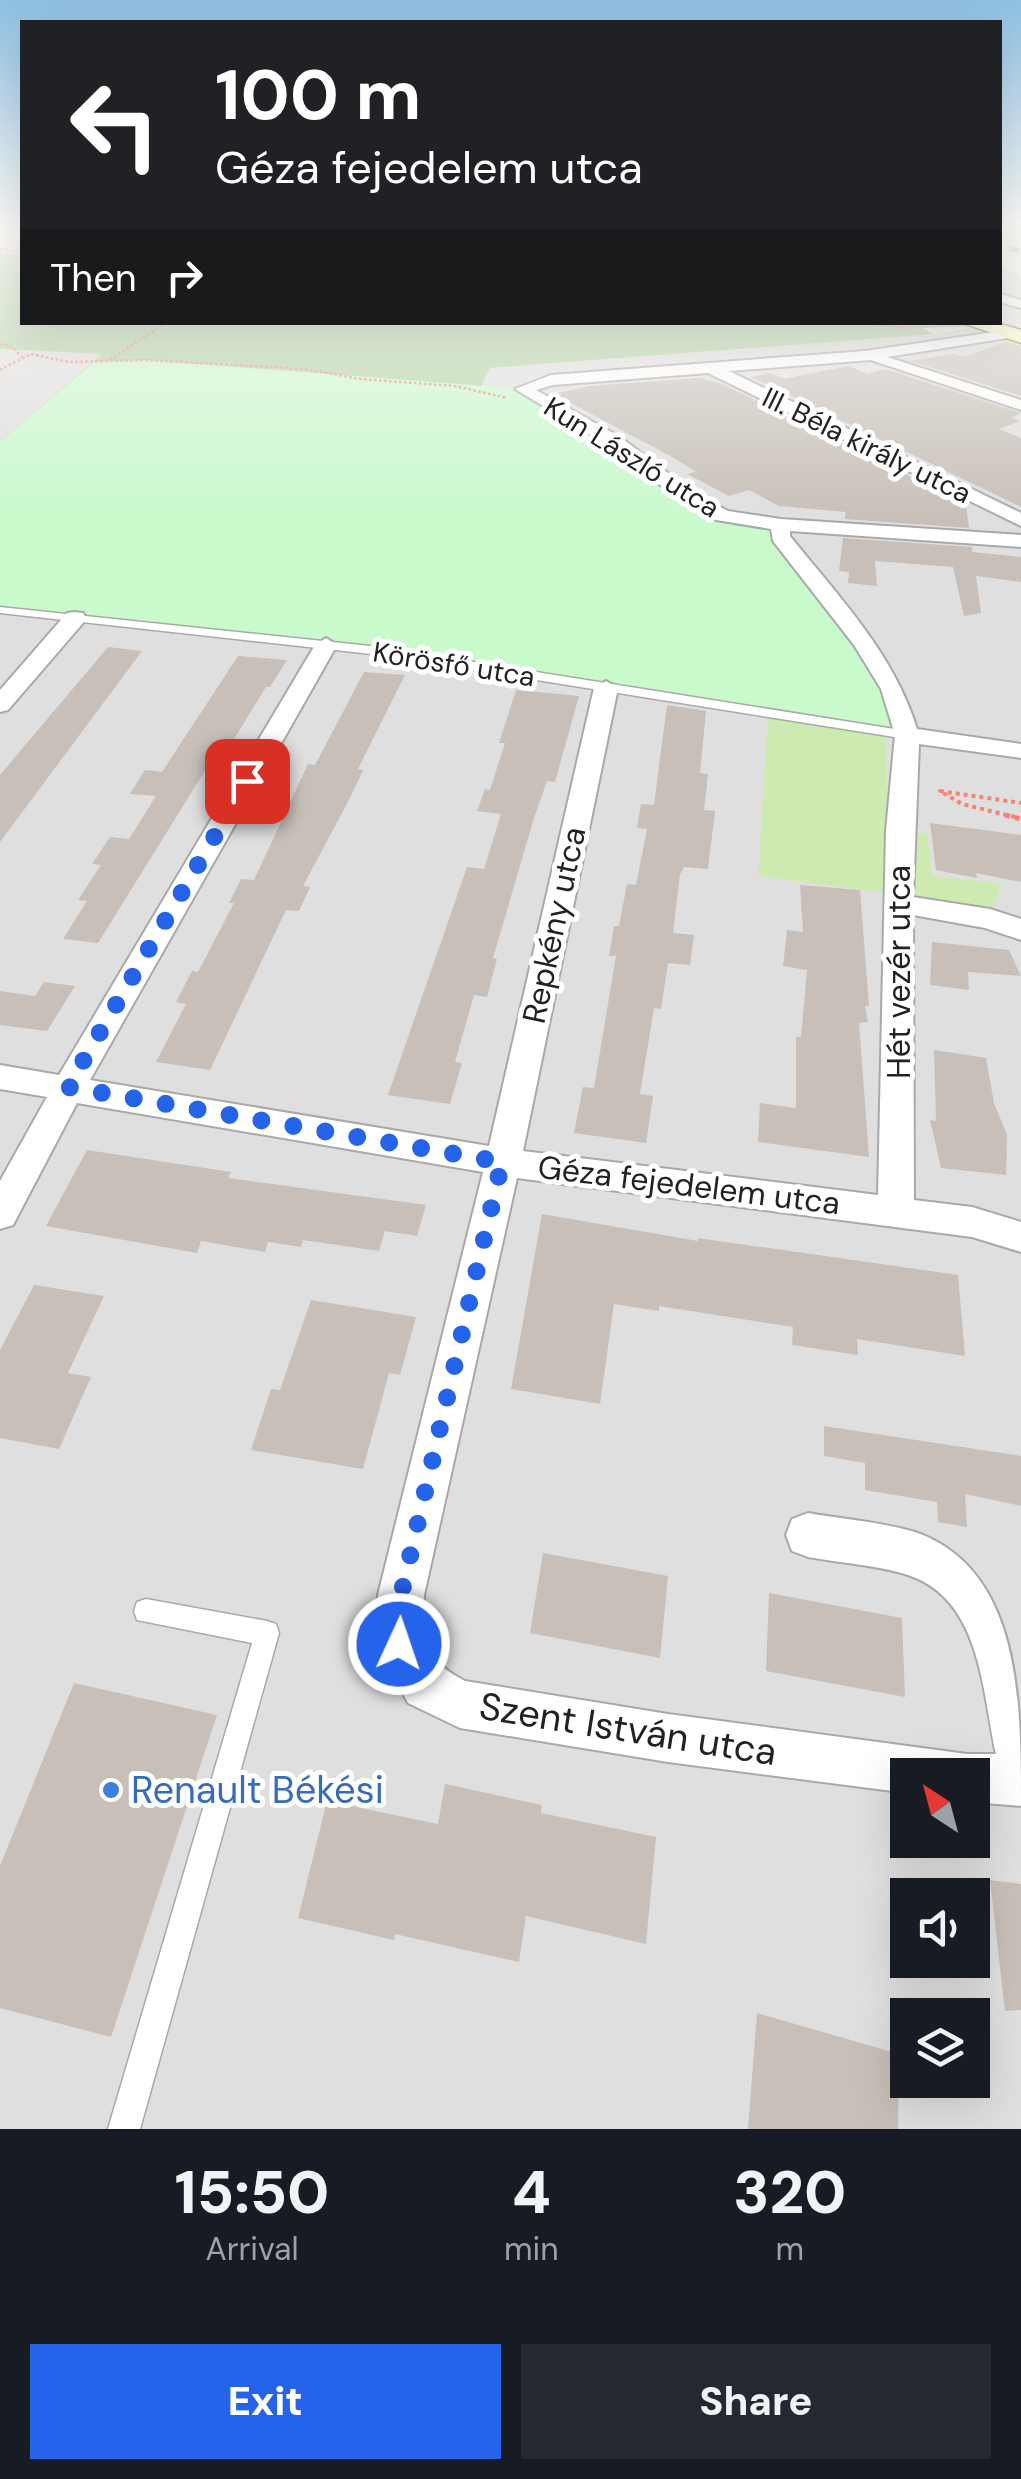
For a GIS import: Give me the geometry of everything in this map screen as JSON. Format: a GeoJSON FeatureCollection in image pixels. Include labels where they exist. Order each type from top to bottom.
{"type":"FeatureCollection","features":[{"type":"Feature","properties":{"kind":"main road"},"geometry":{"type":"LineString","coordinates":[[978,325],[1012,338]]}},
{"type":"Feature","properties":{"kind":"street"},"geometry":{"type":"LineString","coordinates":[[530,394],[550,380],[866,356],[1012,338]]}},
{"type":"Feature","properties":{"kind":"street"},"geometry":{"type":"LineString","coordinates":[[866,356],[1021,405]]}},
{"type":"Feature","properties":{"kind":"street","name":"III. Béla király utca"},"geometry":{"type":"LineString","coordinates":[[713,369],[1021,520]]}},
{"type":"Feature","properties":{"kind":"street","name":"Kun László utca"},"geometry":{"type":"LineString","coordinates":[[530,394],[614,441],[704,508],[781,525],[1021,541]]}},
{"type":"Feature","properties":{"kind":"street"},"geometry":{"type":"LineString","coordinates":[[781,525],[780,537],[863,642],[892,689],[907,735],[1021,751]]}},
{"type":"Feature","properties":{"kind":"street"},"geometry":{"type":"LineString","coordinates":[[0,705],[75,618]]}},
{"type":"Feature","properties":{"kind":"street"},"geometry":{"type":"LineString","coordinates":[[0,1214],[68,1087],[326,646]]}},
{"type":"Feature","properties":{"kind":"street","name":"Repkény utca"},"geometry":{"type":"LineString","coordinates":[[502,1162],[606,688]]}},
{"type":"Feature","properties":{"kind":"street","name":"Hét vezér utca"},"geometry":{"type":"LineString","coordinates":[[896,1210],[899,830],[907,735]]}},
{"type":"Feature","properties":{"kind":"street"},"geometry":{"type":"LineString","coordinates":[[901,904],[990,919],[1021,930]]}},
{"type":"Feature","properties":{"kind":"street","name":"Géza fejedelem utca"},"geometry":{"type":"LineString","coordinates":[[0,1077],[502,1162],[896,1210],[972,1222],[1021,1237]]}},
{"type":"Feature","properties":{"kind":"street","name":"Szent István utca"},"geometry":{"type":"LineString","coordinates":[[502,1162],[401,1595],[399,1644],[425,1686],[460,1704],[630,1732],[890,1766]]}},
{"type":"Feature","properties":{"kind":"street"},"geometry":{"type":"LineString","coordinates":[[808,1535],[915,1554],[960,1578],[990,1618],[1021,1755]]}},
{"type":"Feature","properties":{"kind":"street"},"geometry":{"type":"LineString","coordinates":[[990,1778],[1021,1781]]}},
{"type":"Feature","properties":{"kind":"lane","name":"Körösfő utca"},"geometry":{"type":"LineString","coordinates":[[0,610],[326,646],[907,735]]}},
{"type":"Feature","properties":{"kind":"lane"},"geometry":{"type":"LineString","coordinates":[[124,2129],[267,1633],[146,1611]]}},
{"type":"Feature","properties":{"kind":"path"},"geometry":{"type":"LineString","coordinates":[[108,362],[162,325]]}},
{"type":"Feature","properties":{"kind":"path"},"geometry":{"type":"LineString","coordinates":[[0,344],[12,346],[22,357]]}},
{"type":"Feature","properties":{"kind":"path"},"geometry":{"type":"LineString","coordinates":[[0,370],[31,354],[69,362],[146,360],[306,369],[328,376],[464,387],[486,398],[530,394]]}},
{"type":"Feature","properties":{"kind":"path"},"geometry":{"type":"LineString","coordinates":[[1021,803],[940,791],[962,804],[1021,820]]}},
{"type":"Feature","properties":{"kind":"shaded area"},"geometry":{"type":"Polygon","coordinates":[[[1021,323],[1021,2129],[0,2129],[0,577],[476,396],[489,368],[934,334],[1021,323]]]}},
{"type":"Feature","properties":{"kind":"shaded area"},"geometry":{"type":"Polygon","coordinates":[[[0,349],[103,354],[0,442],[0,349]]]}},
{"type":"Feature","properties":{"kind":"green space"},"geometry":{"type":"Polygon","coordinates":[[[0,323],[980,326],[922,328],[934,334],[490,368],[476,396],[0,442],[102,354],[0,349],[0,323]]]}},
{"type":"Feature","properties":{"kind":"green space"},"geometry":{"type":"Polygon","coordinates":[[[145,360],[523,389],[704,508],[781,525],[832,601],[907,735],[380,651],[0,610],[0,442],[94,362],[145,360]]]}},
{"type":"Feature","properties":{"kind":"green space"},"geometry":{"type":"Polygon","coordinates":[[[768,717],[877,732],[886,739],[889,893],[758,876],[768,717]]]}},
{"type":"Feature","properties":{"kind":"green space"},"geometry":{"type":"Polygon","coordinates":[[[899,831],[927,834],[932,876],[1001,884],[990,919],[901,904],[899,831]]]}},
{"type":"Feature","properties":{"kind":"building"},"geometry":{"type":"Polygon","coordinates":[[[1006,342],[1021,346],[1021,396],[910,361],[953,354],[964,357],[1006,342]]]}},
{"type":"Feature","properties":{"kind":"building"},"geometry":{"type":"Polygon","coordinates":[[[848,366],[868,374],[885,369],[1021,413],[1012,418],[1020,421],[999,429],[1021,438],[1021,507],[751,377],[770,373],[784,379],[848,366]]]}},
{"type":"Feature","properties":{"kind":"building"},"geometry":{"type":"Polygon","coordinates":[[[700,378],[722,384],[966,503],[969,528],[845,519],[846,512],[779,506],[749,490],[729,496],[687,474],[696,472],[674,458],[554,394],[589,386],[700,378]]]}},
{"type":"Feature","properties":{"kind":"building"},"geometry":{"type":"Polygon","coordinates":[[[843,538],[972,547],[972,552],[1021,557],[1021,582],[976,576],[981,613],[964,616],[953,567],[875,561],[877,586],[848,583],[849,572],[839,571],[843,538]]]}},
{"type":"Feature","properties":{"kind":"building"},"geometry":{"type":"Polygon","coordinates":[[[108,647],[142,651],[0,842],[0,775],[108,647]]]}},
{"type":"Feature","properties":{"kind":"building"},"geometry":{"type":"Polygon","coordinates":[[[238,656],[287,660],[215,770],[206,769],[98,943],[63,939],[87,901],[78,900],[101,865],[92,864],[110,837],[129,839],[156,796],[130,794],[145,770],[162,772],[238,656]]]}},
{"type":"Feature","properties":{"kind":"building"},"geometry":{"type":"Polygon","coordinates":[[[364,672],[405,675],[358,769],[363,770],[351,796],[303,886],[310,887],[299,911],[286,910],[210,1070],[156,1062],[186,1004],[176,1002],[192,971],[198,972],[234,903],[229,903],[241,879],[254,880],[308,764],[315,765],[364,672]]]}},
{"type":"Feature","properties":{"kind":"building"},"geometry":{"type":"Polygon","coordinates":[[[516,690],[579,696],[555,782],[547,781],[534,818],[493,958],[497,959],[487,997],[474,995],[455,1062],[462,1063],[450,1104],[388,1095],[467,867],[484,869],[501,814],[477,811],[485,789],[490,790],[505,743],[499,743],[516,690]]]}},
{"type":"Feature","properties":{"kind":"building"},"geometry":{"type":"Polygon","coordinates":[[[667,705],[706,711],[700,773],[708,774],[704,810],[715,811],[708,869],[684,867],[680,874],[673,933],[694,935],[690,965],[668,963],[661,1009],[654,1008],[640,1094],[653,1096],[646,1143],[574,1133],[583,1087],[594,1088],[616,956],[609,956],[614,926],[619,926],[627,884],[636,885],[647,829],[637,828],[641,804],[654,805],[667,705]]]}},
{"type":"Feature","properties":{"kind":"building"},"geometry":{"type":"Polygon","coordinates":[[[930,823],[1021,835],[1021,882],[936,870],[930,823]]]}},
{"type":"Feature","properties":{"kind":"building"},"geometry":{"type":"Polygon","coordinates":[[[800,885],[860,890],[869,1006],[865,1006],[868,1022],[859,1023],[869,1157],[758,1142],[760,1103],[796,1108],[796,1037],[801,1037],[807,970],[783,966],[787,930],[803,932],[800,885]]]}},
{"type":"Feature","properties":{"kind":"building"},"geometry":{"type":"Polygon","coordinates":[[[932,942],[1009,950],[1021,976],[968,972],[969,990],[930,985],[932,942]]]}},
{"type":"Feature","properties":{"kind":"building"},"geometry":{"type":"Polygon","coordinates":[[[44,982],[75,986],[47,1031],[0,1025],[0,991],[35,996],[44,982]]]}},
{"type":"Feature","properties":{"kind":"building"},"geometry":{"type":"Polygon","coordinates":[[[934,1050],[986,1058],[994,1103],[1007,1135],[1006,1175],[941,1168],[930,1120],[936,1121],[934,1050]]]}},
{"type":"Feature","properties":{"kind":"building"},"geometry":{"type":"Polygon","coordinates":[[[87,1150],[231,1172],[228,1178],[426,1205],[417,1236],[385,1231],[379,1251],[303,1240],[301,1247],[268,1242],[265,1252],[201,1241],[197,1253],[46,1226],[87,1150]]]}},
{"type":"Feature","properties":{"kind":"building"},"geometry":{"type":"Polygon","coordinates":[[[542,1214],[698,1241],[958,1275],[965,1356],[857,1339],[858,1355],[792,1345],[793,1327],[659,1306],[659,1311],[614,1304],[600,1404],[511,1389],[542,1214]]]}},
{"type":"Feature","properties":{"kind":"building"},"geometry":{"type":"Polygon","coordinates":[[[34,1285],[104,1296],[68,1373],[91,1377],[59,1449],[0,1438],[0,1350],[34,1285]]]}},
{"type":"Feature","properties":{"kind":"building"},"geometry":{"type":"Polygon","coordinates":[[[311,1300],[416,1317],[400,1375],[389,1373],[363,1469],[251,1450],[271,1389],[280,1390],[311,1300]]]}},
{"type":"Feature","properties":{"kind":"building"},"geometry":{"type":"Polygon","coordinates":[[[824,1426],[1021,1456],[1021,1506],[965,1494],[967,1527],[938,1522],[937,1502],[865,1490],[865,1463],[824,1456],[824,1426]]]}},
{"type":"Feature","properties":{"kind":"building"},"geometry":{"type":"Polygon","coordinates":[[[543,1553],[668,1576],[660,1658],[530,1633],[543,1553]]]}},
{"type":"Feature","properties":{"kind":"building"},"geometry":{"type":"Polygon","coordinates":[[[769,1593],[902,1618],[905,1697],[766,1671],[769,1593]]]}},
{"type":"Feature","properties":{"kind":"building","name":"Renault Békési"},"geometry":{"type":"Polygon","coordinates":[[[74,1683],[217,1715],[111,2037],[0,2008],[0,1866],[74,1683]]]}},
{"type":"Feature","properties":{"kind":"building"},"geometry":{"type":"Polygon","coordinates":[[[445,1784],[542,1805],[541,1813],[656,1837],[646,1944],[526,1916],[519,1962],[395,1934],[394,1940],[298,1918],[327,1801],[438,1824],[445,1784]]]}},
{"type":"Feature","properties":{"kind":"building"},"geometry":{"type":"Polygon","coordinates":[[[990,1880],[1021,1884],[1021,2010],[1005,2011],[990,1880]]]}},
{"type":"Feature","properties":{"kind":"building"},"geometry":{"type":"Polygon","coordinates":[[[757,2013],[890,2051],[890,2098],[898,2098],[898,2129],[748,2129],[757,2013]]]}},
{"type":"Feature","properties":{"kind":"place","name":"Renault Békési"},"geometry":{"type":"Point","coordinates":[111,1790]}},
{"type":"Feature","properties":{"kind":"route"},"geometry":{"type":"LineString","coordinates":[[247,781],[68,1087],[502,1162],[401,1595],[399,1644]]}}]}
